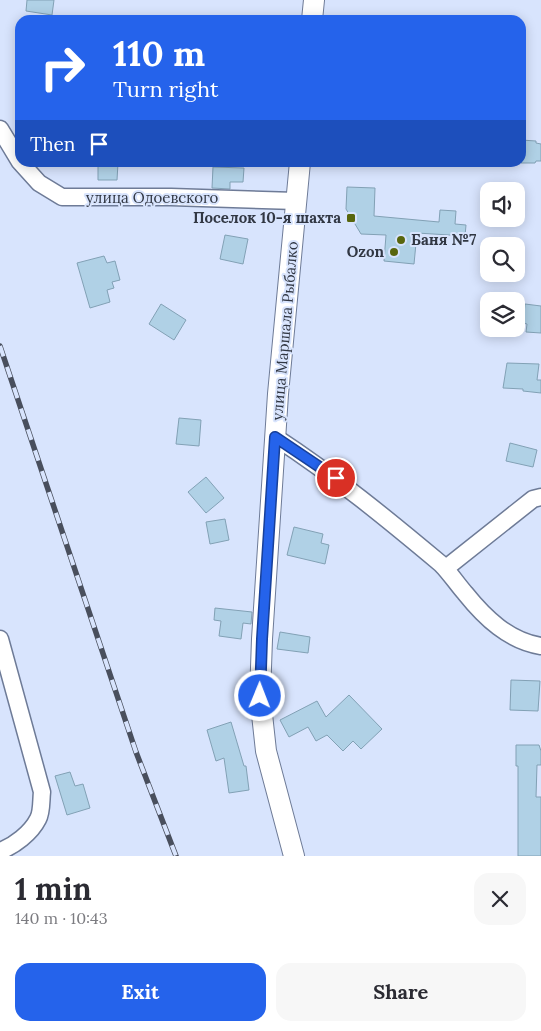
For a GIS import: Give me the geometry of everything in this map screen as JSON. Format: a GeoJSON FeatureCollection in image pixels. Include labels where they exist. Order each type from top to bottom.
{"type":"FeatureCollection","features":[{"type":"Feature","properties":{"kind":"street"},"geometry":{"type":"LineString","coordinates":[[312,15],[314,0]]}},
{"type":"Feature","properties":{"kind":"street","name":"улица Одоевского"},"geometry":{"type":"LineString","coordinates":[[0,129],[15,154]]}},
{"type":"Feature","properties":{"kind":"street","name":"улица Одоевского"},"geometry":{"type":"LineString","coordinates":[[25,167],[39,183],[62,197],[180,197],[296,201]]}},
{"type":"Feature","properties":{"kind":"street","name":"улица Маршала Рыбалко"},"geometry":{"type":"LineString","coordinates":[[294,856],[266,751],[260,696],[275,437],[299,167]]}},
{"type":"Feature","properties":{"kind":"street"},"geometry":{"type":"LineString","coordinates":[[275,437],[320,466],[368,502],[446,568],[465,594],[493,624],[528,644],[541,646]]}},
{"type":"Feature","properties":{"kind":"street"},"geometry":{"type":"LineString","coordinates":[[446,568],[533,500],[541,498]]}},
{"type":"Feature","properties":{"kind":"street"},"geometry":{"type":"LineString","coordinates":[[0,639],[42,792],[39,818],[27,833],[10,848],[0,852]]}},
{"type":"Feature","properties":{"kind":"building"},"geometry":{"type":"Polygon","coordinates":[[[27,0],[54,0],[52,15],[26,11],[27,0]]]}},
{"type":"Feature","properties":{"kind":"building"},"geometry":{"type":"Polygon","coordinates":[[[526,140],[536,141],[536,143],[541,144],[541,161],[536,161],[535,163],[526,163],[526,140]]]}},
{"type":"Feature","properties":{"kind":"building"},"geometry":{"type":"Polygon","coordinates":[[[98,167],[118,167],[117,180],[98,180],[98,167]]]}},
{"type":"Feature","properties":{"kind":"building"},"geometry":{"type":"Polygon","coordinates":[[[213,167],[244,168],[243,182],[230,182],[230,189],[212,188],[213,167]]]}},
{"type":"Feature","properties":{"kind":"building"},"geometry":{"type":"Polygon","coordinates":[[[347,187],[375,188],[374,216],[439,222],[440,210],[456,211],[455,224],[466,225],[465,236],[417,233],[414,264],[384,261],[386,235],[361,234],[346,209],[347,187]]]}},
{"type":"Feature","properties":{"kind":"building"},"geometry":{"type":"Polygon","coordinates":[[[225,235],[248,239],[243,264],[220,259],[225,235]]]}},
{"type":"Feature","properties":{"kind":"building"},"geometry":{"type":"Polygon","coordinates":[[[104,256],[107,263],[115,261],[120,280],[112,282],[114,288],[107,290],[110,302],[90,308],[77,263],[104,256]]]}},
{"type":"Feature","properties":{"kind":"building"},"geometry":{"type":"Polygon","coordinates":[[[161,304],[186,320],[174,340],[149,324],[161,304]]]}},
{"type":"Feature","properties":{"kind":"building"},"geometry":{"type":"Polygon","coordinates":[[[525,304],[541,306],[541,333],[526,332],[527,324],[525,324],[525,304]]]}},
{"type":"Feature","properties":{"kind":"building"},"geometry":{"type":"Polygon","coordinates":[[[507,363],[539,364],[537,380],[541,380],[541,393],[523,391],[523,389],[503,388],[507,363]]]}},
{"type":"Feature","properties":{"kind":"building"},"geometry":{"type":"Polygon","coordinates":[[[179,418],[201,420],[199,446],[176,444],[179,418]]]}},
{"type":"Feature","properties":{"kind":"building"},"geometry":{"type":"Polygon","coordinates":[[[510,443],[537,450],[533,467],[506,461],[510,443]]]}},
{"type":"Feature","properties":{"kind":"building"},"geometry":{"type":"Polygon","coordinates":[[[206,477],[224,498],[206,513],[188,492],[206,477]]]}},
{"type":"Feature","properties":{"kind":"building"},"geometry":{"type":"Polygon","coordinates":[[[225,519],[229,540],[210,544],[206,522],[225,519]]]}},
{"type":"Feature","properties":{"kind":"building"},"geometry":{"type":"Polygon","coordinates":[[[294,527],[323,534],[321,543],[329,545],[325,564],[287,555],[294,527]]]}},
{"type":"Feature","properties":{"kind":"building"},"geometry":{"type":"Polygon","coordinates":[[[215,608],[252,612],[251,624],[243,623],[241,639],[219,636],[221,621],[214,620],[215,608]]]}},
{"type":"Feature","properties":{"kind":"building"},"geometry":{"type":"Polygon","coordinates":[[[280,632],[310,637],[308,653],[277,649],[280,632]]]}},
{"type":"Feature","properties":{"kind":"building"},"geometry":{"type":"Polygon","coordinates":[[[511,680],[540,681],[538,711],[510,710],[511,680]]]}},
{"type":"Feature","properties":{"kind":"building"},"geometry":{"type":"Polygon","coordinates":[[[349,695],[382,729],[361,749],[353,741],[343,751],[327,735],[316,741],[308,727],[289,737],[280,720],[317,701],[326,717],[349,695]]]}},
{"type":"Feature","properties":{"kind":"building"},"geometry":{"type":"Polygon","coordinates":[[[231,722],[244,766],[246,766],[249,790],[229,793],[224,758],[216,761],[207,730],[231,722]]]}},
{"type":"Feature","properties":{"kind":"building"},"geometry":{"type":"Polygon","coordinates":[[[516,745],[539,745],[541,751],[541,765],[537,765],[536,797],[541,797],[541,856],[518,856],[518,766],[516,766],[516,745]]]}},
{"type":"Feature","properties":{"kind":"building"},"geometry":{"type":"Polygon","coordinates":[[[70,772],[75,786],[83,784],[90,808],[67,815],[55,776],[70,772]]]}},
{"type":"Feature","properties":{"kind":"railway"},"geometry":{"type":"LineString","coordinates":[[0,346],[136,752],[176,856]]}},
{"type":"Feature","properties":{"kind":"place","name":"Поселок 10-я шахта"},"geometry":{"type":"Point","coordinates":[351,218]}},
{"type":"Feature","properties":{"kind":"place","name":"Баня №7"},"geometry":{"type":"Point","coordinates":[401,240]}},
{"type":"Feature","properties":{"kind":"place","name":"Ozon"},"geometry":{"type":"Point","coordinates":[394,252]}},
{"type":"Feature","properties":{"kind":"route"},"geometry":{"type":"LineString","coordinates":[[260,696],[275,437],[336,478]]}}]}
